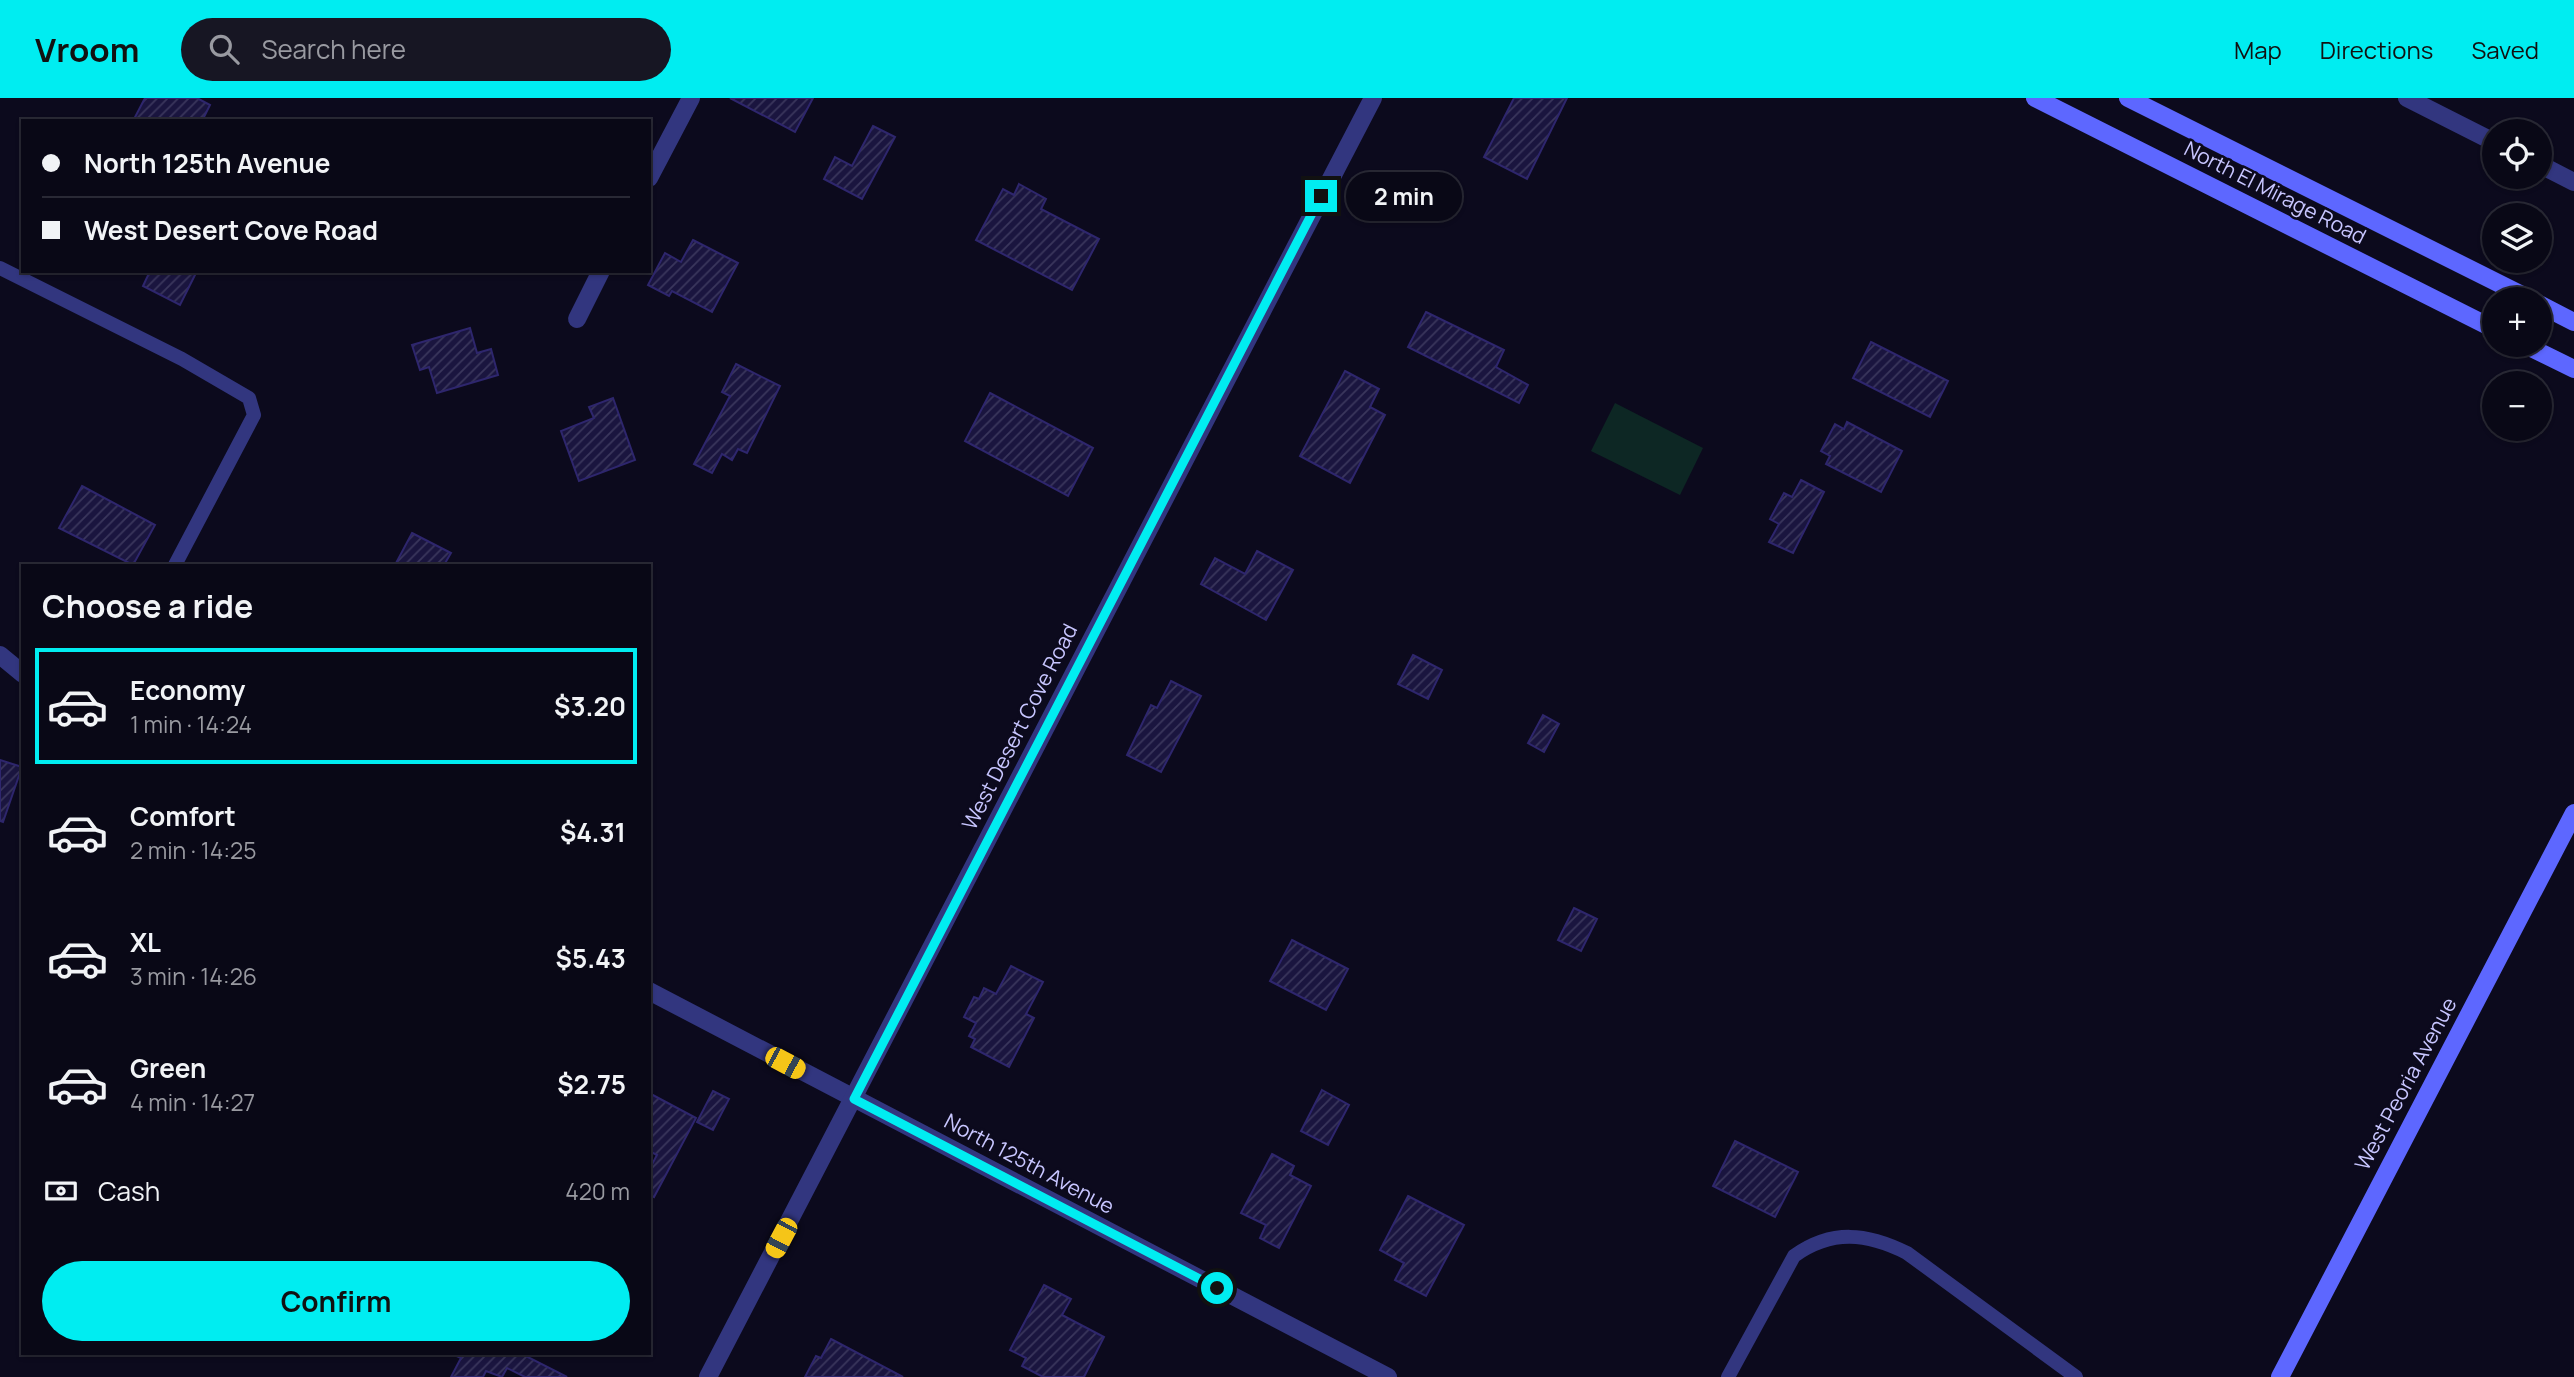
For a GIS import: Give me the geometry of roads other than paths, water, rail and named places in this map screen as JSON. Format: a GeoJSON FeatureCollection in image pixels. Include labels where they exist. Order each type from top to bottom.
{"type":"FeatureCollection","features":[{"type":"Feature","properties":{"kind":"main road","name":"North El Mirage Road"},"geometry":{"type":"LineString","coordinates":[[2035,98],[2482,323]]}},
{"type":"Feature","properties":{"kind":"main road","name":"North El Mirage Road"},"geometry":{"type":"LineString","coordinates":[[2128,98],[2506,287]]}},
{"type":"Feature","properties":{"kind":"main road"},"geometry":{"type":"LineString","coordinates":[[2552,310],[2574,321]]}},
{"type":"Feature","properties":{"kind":"main road"},"geometry":{"type":"LineString","coordinates":[[2550,357],[2574,369]]}},
{"type":"Feature","properties":{"kind":"main road","name":"West Peoria Avenue"},"geometry":{"type":"LineString","coordinates":[[2280,1377],[2574,813]]}},
{"type":"Feature","properties":{"kind":"street"},"geometry":{"type":"LineString","coordinates":[[651,174],[691,98]]}},
{"type":"Feature","properties":{"kind":"street","name":"West Desert Cove Road"},"geometry":{"type":"LineString","coordinates":[[708,1377],[1373,98]]}},
{"type":"Feature","properties":{"kind":"street"},"geometry":{"type":"LineString","coordinates":[[2407,98],[2482,136]]}},
{"type":"Feature","properties":{"kind":"street"},"geometry":{"type":"LineString","coordinates":[[2552,171],[2574,182]]}},
{"type":"Feature","properties":{"kind":"street"},"geometry":{"type":"LineString","coordinates":[[577,318],[600,273]]}},
{"type":"Feature","properties":{"kind":"street"},"geometry":{"type":"LineString","coordinates":[[0,655],[21,672]]}},
{"type":"Feature","properties":{"kind":"street","name":"North 125th Avenue"},"geometry":{"type":"LineString","coordinates":[[651,992],[1388,1377]]}},
{"type":"Feature","properties":{"kind":"lane"},"geometry":{"type":"LineString","coordinates":[[0,268],[182,359],[249,398],[254,415],[176,564]]}},
{"type":"Feature","properties":{"kind":"lane"},"geometry":{"type":"LineString","coordinates":[[1728,1377],[1794,1256],[1813,1243],[1835,1237],[1863,1237],[1886,1242],[1907,1253],[2076,1377]]}}]}
